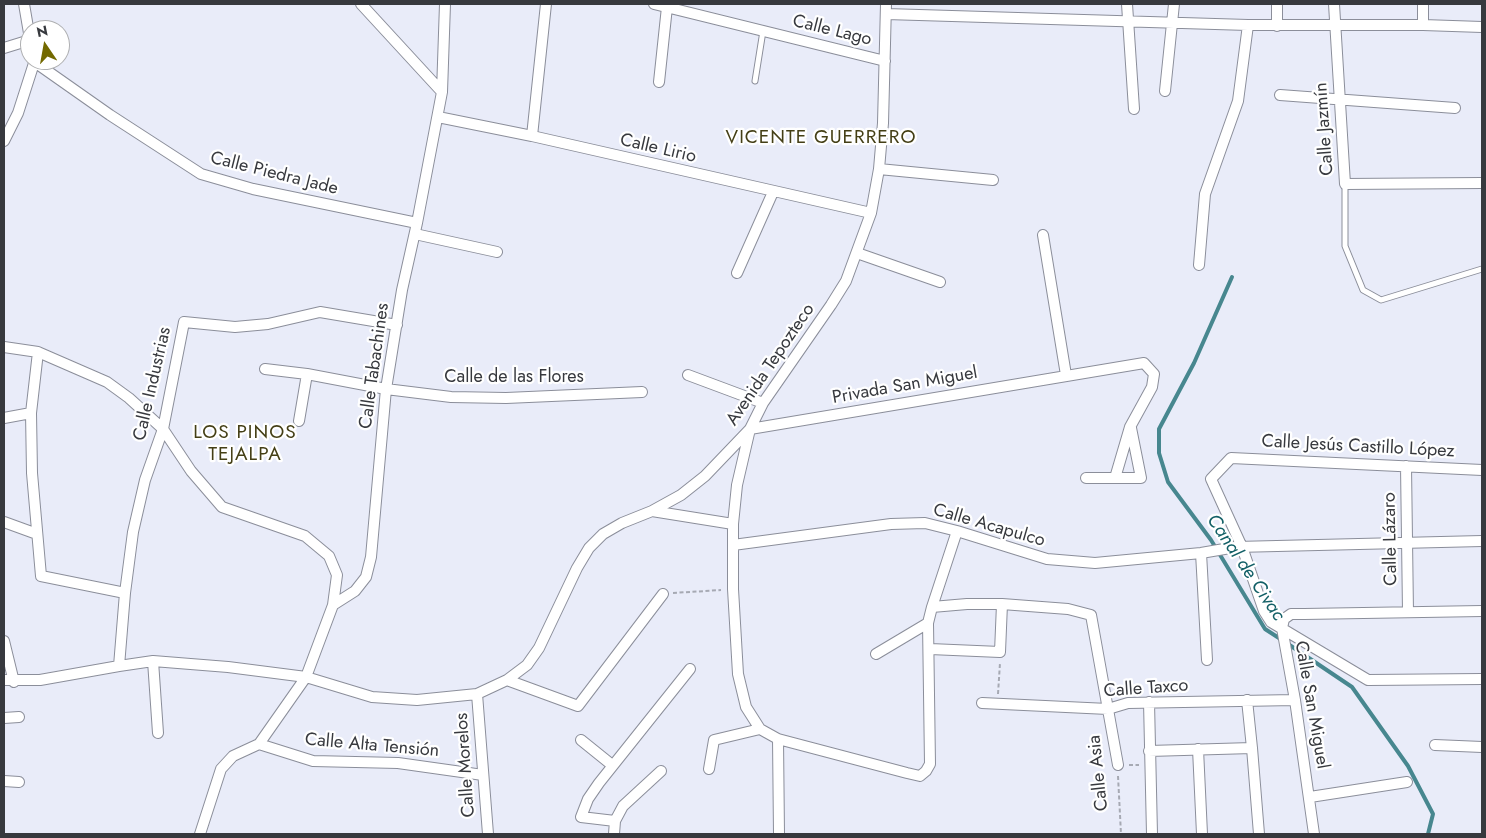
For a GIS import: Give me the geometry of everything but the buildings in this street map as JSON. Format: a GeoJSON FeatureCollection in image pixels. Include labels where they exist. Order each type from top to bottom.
{"type":"FeatureCollection","features":[{"type":"Feature","properties":{"kind":"street"},"geometry":{"type":"LineString","coordinates":[[24,4],[27,20]]}},
{"type":"Feature","properties":{"kind":"street"},"geometry":{"type":"LineString","coordinates":[[361,4],[442,92]]}},
{"type":"Feature","properties":{"kind":"street","name":"Calle Tabachines"},"geometry":{"type":"LineString","coordinates":[[333,605],[355,591],[366,577],[371,557],[386,389],[402,290],[415,234],[442,92],[446,4]]}},
{"type":"Feature","properties":{"kind":"street"},"geometry":{"type":"LineString","coordinates":[[532,136],[546,4]]}},
{"type":"Feature","properties":{"kind":"street","name":"Calle Lago"},"geometry":{"type":"LineString","coordinates":[[654,4],[885,61]]}},
{"type":"Feature","properties":{"kind":"street"},"geometry":{"type":"LineString","coordinates":[[882,4],[886,9],[1129,22],[1279,26],[1423,25],[1482,27]]}},
{"type":"Feature","properties":{"kind":"street"},"geometry":{"type":"LineString","coordinates":[[1127,4],[1134,109]]}},
{"type":"Feature","properties":{"kind":"street"},"geometry":{"type":"LineString","coordinates":[[1165,91],[1174,4]]}},
{"type":"Feature","properties":{"kind":"street"},"geometry":{"type":"LineString","coordinates":[[1277,4],[1279,26]]}},
{"type":"Feature","properties":{"kind":"street","name":"Calle Jazmín"},"geometry":{"type":"LineString","coordinates":[[1334,4],[1345,184],[1482,183]]}},
{"type":"Feature","properties":{"kind":"street"},"geometry":{"type":"LineString","coordinates":[[1423,4],[1423,25]]}},
{"type":"Feature","properties":{"kind":"street"},"geometry":{"type":"LineString","coordinates":[[659,82],[667,7]]}},
{"type":"Feature","properties":{"kind":"street","name":"Avenida Tepozteco"},"geometry":{"type":"LineString","coordinates":[[9,681],[40,680],[153,661],[228,667],[306,677],[372,697],[417,700],[477,694],[507,680],[527,665],[538,648],[589,548],[603,534],[681,495],[705,476],[750,429],[763,403],[832,305],[846,281],[871,213],[879,169],[883,123],[886,9]]}},
{"type":"Feature","properties":{"kind":"street"},"geometry":{"type":"LineString","coordinates":[[1198,265],[1205,194],[1238,101],[1248,25]]}},
{"type":"Feature","properties":{"kind":"street"},"geometry":{"type":"LineString","coordinates":[[4,48],[20,43]]}},
{"type":"Feature","properties":{"kind":"street"},"geometry":{"type":"LineString","coordinates":[[4,141],[18,113],[32,70]]}},
{"type":"Feature","properties":{"kind":"street","name":"Calle Piedra Jade"},"geometry":{"type":"LineString","coordinates":[[48,70],[110,115],[201,174],[253,189],[417,223]]}},
{"type":"Feature","properties":{"kind":"street"},"geometry":{"type":"LineString","coordinates":[[1280,95],[1454,108]]}},
{"type":"Feature","properties":{"kind":"street","name":"Calle Lirio"},"geometry":{"type":"LineString","coordinates":[[438,118],[532,136],[871,213]]}},
{"type":"Feature","properties":{"kind":"street"},"geometry":{"type":"LineString","coordinates":[[879,169],[993,180]]}},
{"type":"Feature","properties":{"kind":"street"},"geometry":{"type":"LineString","coordinates":[[737,273],[772,192]]}},
{"type":"Feature","properties":{"kind":"street"},"geometry":{"type":"LineString","coordinates":[[415,234],[498,252]]}},
{"type":"Feature","properties":{"kind":"street"},"geometry":{"type":"LineString","coordinates":[[1043,235],[1066,375]]}},
{"type":"Feature","properties":{"kind":"street"},"geometry":{"type":"LineString","coordinates":[[857,253],[940,282]]}},
{"type":"Feature","properties":{"kind":"street","name":"Calle Industrias"},"geometry":{"type":"LineString","coordinates":[[119,666],[125,593],[133,532],[146,480],[163,429],[184,322],[235,327],[268,324],[320,312],[397,325]]}},
{"type":"Feature","properties":{"kind":"street"},"geometry":{"type":"LineString","coordinates":[[4,347],[38,352],[107,382],[129,398],[163,429],[191,471],[222,507],[305,536],[329,556],[337,575],[333,605],[306,677],[259,744],[233,756],[222,769],[200,834]]}},
{"type":"Feature","properties":{"kind":"street"},"geometry":{"type":"LineString","coordinates":[[38,352],[31,413],[36,534],[41,576],[125,593]]}},
{"type":"Feature","properties":{"kind":"street","name":"Privada San Miguel"},"geometry":{"type":"LineString","coordinates":[[750,429],[1144,362],[1154,374],[1152,387],[1130,427]]}},
{"type":"Feature","properties":{"kind":"street","name":"Calle de las Flores"},"geometry":{"type":"LineString","coordinates":[[265,369],[307,374],[386,389],[460,397],[506,398],[642,392]]}},
{"type":"Feature","properties":{"kind":"street"},"geometry":{"type":"LineString","coordinates":[[299,421],[307,374]]}},
{"type":"Feature","properties":{"kind":"street"},"geometry":{"type":"LineString","coordinates":[[688,375],[763,403]]}},
{"type":"Feature","properties":{"kind":"street"},"geometry":{"type":"LineString","coordinates":[[4,418],[31,413]]}},
{"type":"Feature","properties":{"kind":"street"},"geometry":{"type":"LineString","coordinates":[[1115,478],[1130,427]]}},
{"type":"Feature","properties":{"kind":"street"},"geometry":{"type":"LineString","coordinates":[[1086,478],[1141,478],[1130,427]]}},
{"type":"Feature","properties":{"kind":"street"},"geometry":{"type":"LineString","coordinates":[[750,429],[737,485],[733,524],[733,589],[738,674],[746,707],[760,729],[778,740],[920,776],[926,771],[930,764],[930,649],[928,623],[957,531]]}},
{"type":"Feature","properties":{"kind":"street","name":"Calle Jesús Castillo López"},"geometry":{"type":"LineString","coordinates":[[1231,458],[1482,470]]}},
{"type":"Feature","properties":{"kind":"street","name":"Calle San Miguel"},"geometry":{"type":"LineString","coordinates":[[1231,458],[1211,479],[1264,611],[1282,632],[1295,700],[1314,834]]}},
{"type":"Feature","properties":{"kind":"street","name":"Calle Lázaro"},"geometry":{"type":"LineString","coordinates":[[1406,466],[1408,612]]}},
{"type":"Feature","properties":{"kind":"street"},"geometry":{"type":"LineString","coordinates":[[652,511],[733,524]]}},
{"type":"Feature","properties":{"kind":"street"},"geometry":{"type":"LineString","coordinates":[[4,522],[36,534]]}},
{"type":"Feature","properties":{"kind":"street","name":"Calle Acapulco"},"geometry":{"type":"LineString","coordinates":[[733,545],[891,524],[925,523],[1047,559],[1095,563],[1239,547],[1482,541]]}},
{"type":"Feature","properties":{"kind":"street"},"geometry":{"type":"LineString","coordinates":[[1206,552],[1207,660]]}},
{"type":"Feature","properties":{"kind":"street"},"geometry":{"type":"LineString","coordinates":[[507,680],[578,706],[663,594]]}},
{"type":"Feature","properties":{"kind":"street"},"geometry":{"type":"LineString","coordinates":[[930,649],[1000,652],[1002,604],[932,607]]}},
{"type":"Feature","properties":{"kind":"street","name":"Calle Asia"},"geometry":{"type":"LineString","coordinates":[[1002,604],[1068,609],[1091,615],[1118,765]]}},
{"type":"Feature","properties":{"kind":"street"},"geometry":{"type":"LineString","coordinates":[[1482,611],[1291,614],[1284,619],[1282,632],[1368,680],[1482,679]]}},
{"type":"Feature","properties":{"kind":"street"},"geometry":{"type":"LineString","coordinates":[[876,654],[928,623]]}},
{"type":"Feature","properties":{"kind":"street"},"geometry":{"type":"LineString","coordinates":[[4,641],[9,681]]}},
{"type":"Feature","properties":{"kind":"street"},"geometry":{"type":"LineString","coordinates":[[153,661],[158,733]]}},
{"type":"Feature","properties":{"kind":"street"},"geometry":{"type":"LineString","coordinates":[[615,821],[581,817],[588,799],[612,765],[690,669]]}},
{"type":"Feature","properties":{"kind":"street","name":"Calle Morelos"},"geometry":{"type":"LineString","coordinates":[[477,694],[488,834]]}},
{"type":"Feature","properties":{"kind":"street"},"geometry":{"type":"LineString","coordinates":[[1247,700],[1259,834]]}},
{"type":"Feature","properties":{"kind":"street","name":"Calle Taxco"},"geometry":{"type":"LineString","coordinates":[[982,703],[1108,709],[1128,703],[1295,700]]}},
{"type":"Feature","properties":{"kind":"street"},"geometry":{"type":"LineString","coordinates":[[1149,702],[1152,834]]}},
{"type":"Feature","properties":{"kind":"street"},"geometry":{"type":"LineString","coordinates":[[4,718],[19,717]]}},
{"type":"Feature","properties":{"kind":"street"},"geometry":{"type":"LineString","coordinates":[[709,769],[714,740],[760,729]]}},
{"type":"Feature","properties":{"kind":"street"},"geometry":{"type":"LineString","coordinates":[[581,740],[612,765]]}},
{"type":"Feature","properties":{"kind":"street"},"geometry":{"type":"LineString","coordinates":[[778,740],[779,834]]}},
{"type":"Feature","properties":{"kind":"street","name":"Calle Alta Tensión"},"geometry":{"type":"LineString","coordinates":[[259,744],[313,761],[398,763],[483,775]]}},
{"type":"Feature","properties":{"kind":"street"},"geometry":{"type":"LineString","coordinates":[[1435,744],[1482,747]]}},
{"type":"Feature","properties":{"kind":"street"},"geometry":{"type":"LineString","coordinates":[[1149,751],[1252,748]]}},
{"type":"Feature","properties":{"kind":"street"},"geometry":{"type":"LineString","coordinates":[[1198,749],[1202,834]]}},
{"type":"Feature","properties":{"kind":"street"},"geometry":{"type":"LineString","coordinates":[[614,834],[615,821],[623,806],[661,771]]}},
{"type":"Feature","properties":{"kind":"street"},"geometry":{"type":"LineString","coordinates":[[4,781],[18,782]]}},
{"type":"Feature","properties":{"kind":"street"},"geometry":{"type":"LineString","coordinates":[[1310,797],[1407,782]]}},
{"type":"Feature","properties":{"kind":"lane"},"geometry":{"type":"LineString","coordinates":[[755,81],[763,31]]}},
{"type":"Feature","properties":{"kind":"lane"},"geometry":{"type":"LineString","coordinates":[[1345,184],[1345,246],[1363,290],[1382,300],[1482,269]]}},
{"type":"Feature","properties":{"kind":"path"},"geometry":{"type":"LineString","coordinates":[[663,594],[733,589]]}},
{"type":"Feature","properties":{"kind":"path"},"geometry":{"type":"LineString","coordinates":[[998,704],[1000,652]]}},
{"type":"Feature","properties":{"kind":"path"},"geometry":{"type":"LineString","coordinates":[[1118,765],[1149,765]]}},
{"type":"Feature","properties":{"kind":"path","name":"Calle Asia"},"geometry":{"type":"LineString","coordinates":[[1118,765],[1121,834]]}},
{"type":"Feature","properties":{"kind":"waterway","name":"Canal de Civac"},"geometry":{"type":"LineString","coordinates":[[1232,277],[1194,363],[1159,429],[1159,453],[1168,482],[1211,540],[1265,629],[1282,640]]}},
{"type":"Feature","properties":{"kind":"waterway","name":"Canal de Civac"},"geometry":{"type":"LineString","coordinates":[[1288,644],[1352,687],[1408,766],[1433,814],[1428,834]]}},
{"type":"Feature","properties":{"kind":"district","name":"VICENTE GUERRERO"},"geometry":{"type":"Point","coordinates":[821,138]}},
{"type":"Feature","properties":{"kind":"district","name":"LOS PINOS TEJALPA"},"geometry":{"type":"Point","coordinates":[245,444]}}]}
